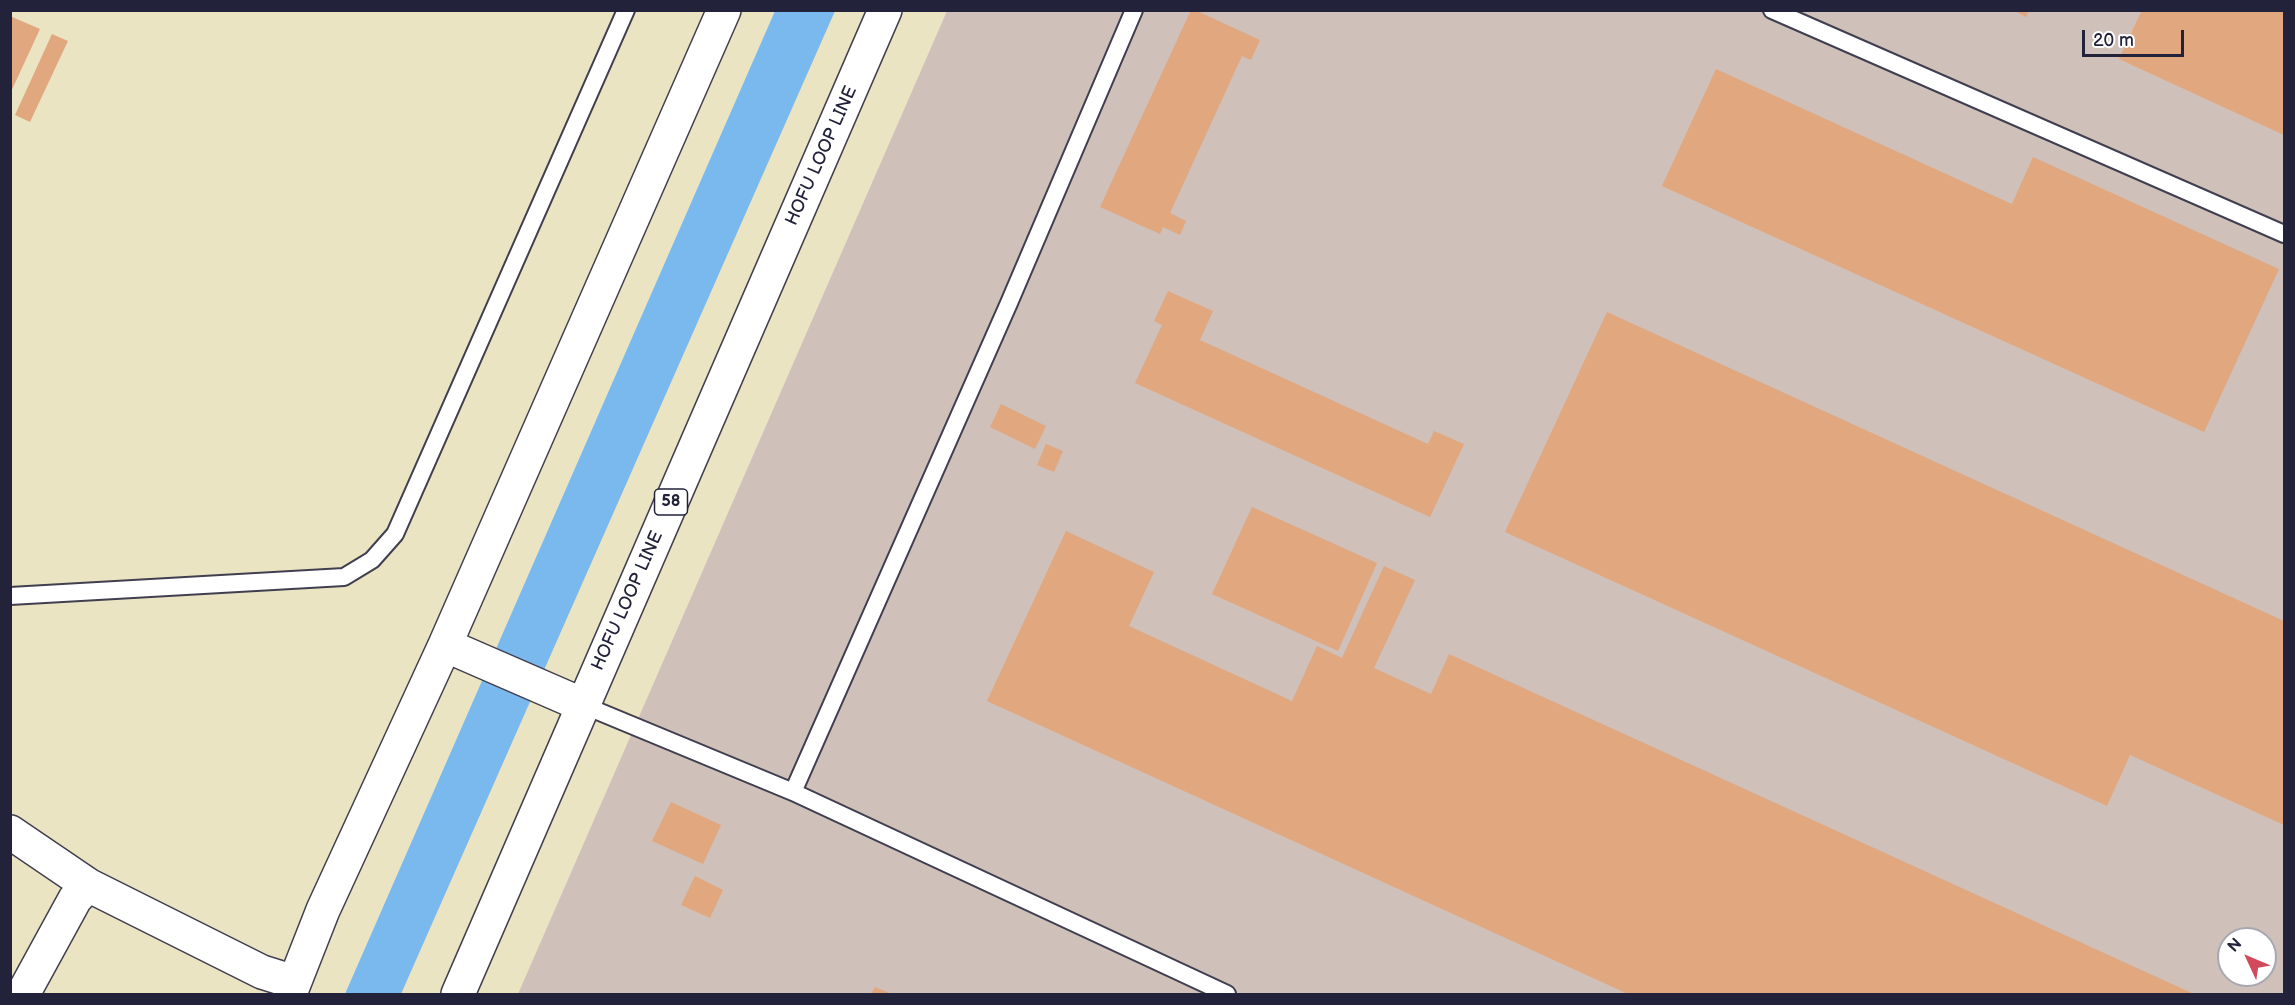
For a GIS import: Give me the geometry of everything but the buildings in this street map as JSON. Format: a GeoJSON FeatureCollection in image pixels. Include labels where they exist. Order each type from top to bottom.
{"type":"FeatureCollection","features":[{"type":"Feature","properties":{"kind":"street"},"geometry":{"type":"LineString","coordinates":[[10,832],[88,885],[292,988],[323,910],[453,648],[724,10]]}},
{"type":"Feature","properties":{"kind":"street","name":"HOFU LOOP LINE"},"geometry":{"type":"LineString","coordinates":[[458,994],[885,10]]}},
{"type":"Feature","properties":{"kind":"street"},"geometry":{"type":"LineString","coordinates":[[453,648],[583,705]]}},
{"type":"Feature","properties":{"kind":"street"},"geometry":{"type":"LineString","coordinates":[[23,994],[75,898],[88,885]]}},
{"type":"Feature","properties":{"kind":"lane"},"geometry":{"type":"LineString","coordinates":[[10,596],[344,577],[372,560],[395,534],[626,10]]}},
{"type":"Feature","properties":{"kind":"lane"},"geometry":{"type":"LineString","coordinates":[[793,792],[1009,303],[1134,10]]}},
{"type":"Feature","properties":{"kind":"lane"},"geometry":{"type":"LineString","coordinates":[[1772,10],[2284,234]]}},
{"type":"Feature","properties":{"kind":"lane"},"geometry":{"type":"LineString","coordinates":[[583,705],[793,792],[1227,994]]}},
{"type":"Feature","properties":{"kind":"shaded area"},"geometry":{"type":"Polygon","coordinates":[[[947,11],[2284,11],[2284,994],[518,994],[947,11]]]}},
{"type":"Feature","properties":{"kind":"water"},"geometry":{"type":"Polygon","coordinates":[[[775,11],[835,11],[401,994],[345,994],[775,11]]]}}]}
